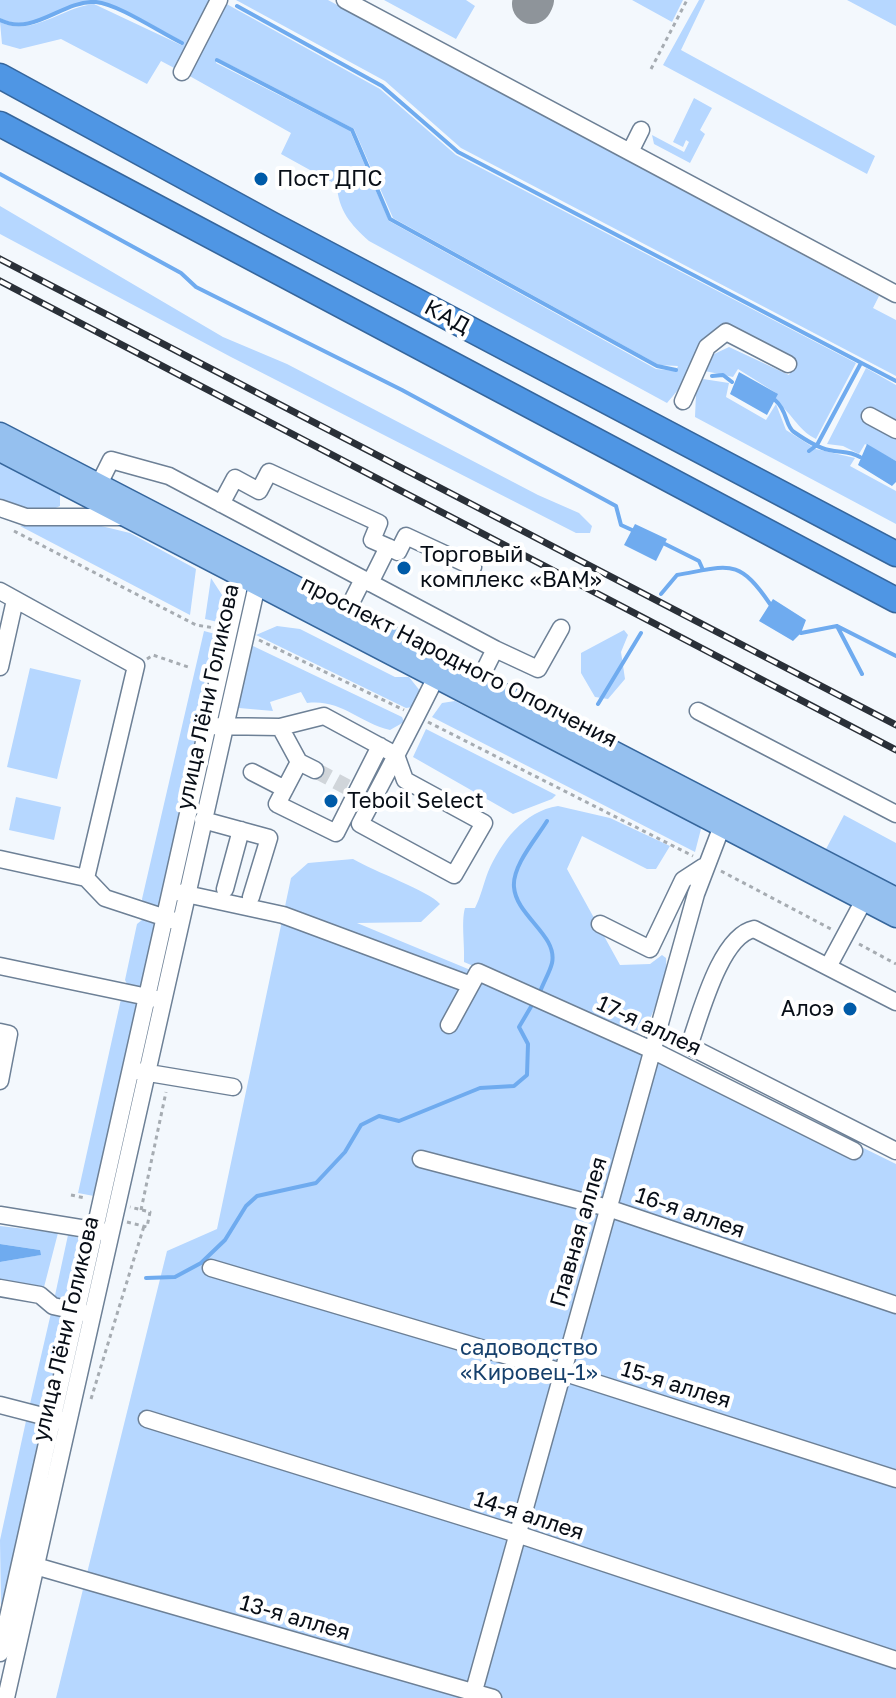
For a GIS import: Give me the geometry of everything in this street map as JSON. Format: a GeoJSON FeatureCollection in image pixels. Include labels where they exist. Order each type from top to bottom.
{"type":"FeatureCollection","features":[{"type":"Feature","properties":{"kind":"highway","name":"КАД"},"geometry":{"type":"LineString","coordinates":[[0,76],[271,224],[896,554]]}},
{"type":"Feature","properties":{"kind":"highway","name":"КАД"},"geometry":{"type":"LineString","coordinates":[[0,124],[896,600]]}},
{"type":"Feature","properties":{"kind":"main road","name":"проспект Народного Ополчения"},"geometry":{"type":"LineString","coordinates":[[0,433],[99,484],[251,576],[436,677],[896,917]]}},
{"type":"Feature","properties":{"kind":"main road","name":"проспект Народного Ополчения"},"geometry":{"type":"LineString","coordinates":[[0,451],[127,517],[251,576],[346,613],[896,898]]}},
{"type":"Feature","properties":{"kind":"street"},"geometry":{"type":"LineString","coordinates":[[182,72],[219,0]]}},
{"type":"Feature","properties":{"kind":"street"},"geometry":{"type":"LineString","coordinates":[[345,0],[895,290]]}},
{"type":"Feature","properties":{"kind":"street"},"geometry":{"type":"LineString","coordinates":[[630,152],[641,130]]}},
{"type":"Feature","properties":{"kind":"street"},"geometry":{"type":"LineString","coordinates":[[683,401],[707,347],[726,332],[788,364]]}},
{"type":"Feature","properties":{"kind":"street"},"geometry":{"type":"LineString","coordinates":[[870,416],[896,430]]}},
{"type":"Feature","properties":{"kind":"street"},"geometry":{"type":"LineString","coordinates":[[99,484],[111,460],[169,476],[538,669],[561,628]]}},
{"type":"Feature","properties":{"kind":"street"},"geometry":{"type":"LineString","coordinates":[[221,504],[235,478],[259,491],[269,472],[379,523],[372,540],[398,552],[406,536],[473,567]]}},
{"type":"Feature","properties":{"kind":"street"},"geometry":{"type":"LineString","coordinates":[[0,508],[26,517],[127,517]]}},
{"type":"Feature","properties":{"kind":"street"},"geometry":{"type":"LineString","coordinates":[[346,613],[388,547]]}},
{"type":"Feature","properties":{"kind":"street","name":"улица Лёни Голикова"},"geometry":{"type":"LineString","coordinates":[[0,1653],[28,1564],[251,576]]}},
{"type":"Feature","properties":{"kind":"street"},"geometry":{"type":"LineString","coordinates":[[0,667],[8,595],[136,666],[86,878]]}},
{"type":"Feature","properties":{"kind":"street"},"geometry":{"type":"LineString","coordinates":[[479,681],[495,649]]}},
{"type":"Feature","properties":{"kind":"street"},"geometry":{"type":"LineString","coordinates":[[216,726],[280,727],[324,716],[396,755],[405,780],[484,823],[454,875],[360,824],[396,755],[436,677]]}},
{"type":"Feature","properties":{"kind":"street"},"geometry":{"type":"LineString","coordinates":[[698,711],[896,814]]}},
{"type":"Feature","properties":{"kind":"street","name":"улица Лёни Голикова"},"geometry":{"type":"LineString","coordinates":[[179,893],[203,820],[216,726]]}},
{"type":"Feature","properties":{"kind":"street"},"geometry":{"type":"LineString","coordinates":[[280,727],[299,762],[315,770]]}},
{"type":"Feature","properties":{"kind":"street"},"geometry":{"type":"LineString","coordinates":[[299,762],[277,804],[336,833],[352,789],[380,746]]}},
{"type":"Feature","properties":{"kind":"street"},"geometry":{"type":"LineString","coordinates":[[252,772],[285,789]]}},
{"type":"Feature","properties":{"kind":"street"},"geometry":{"type":"LineString","coordinates":[[203,820],[269,838],[251,897]]}},
{"type":"Feature","properties":{"kind":"street","name":"Главная аллея"},"geometry":{"type":"LineString","coordinates":[[473,1695],[704,865],[722,826]]}},
{"type":"Feature","properties":{"kind":"street"},"geometry":{"type":"LineString","coordinates":[[225,889],[241,830]]}},
{"type":"Feature","properties":{"kind":"street"},"geometry":{"type":"LineString","coordinates":[[0,859],[86,878],[105,898],[172,920]]}},
{"type":"Feature","properties":{"kind":"street"},"geometry":{"type":"LineString","coordinates":[[600,924],[650,949],[683,880],[704,865]]}},
{"type":"Feature","properties":{"kind":"street"},"geometry":{"type":"LineString","coordinates":[[179,893],[283,915],[471,985],[449,1025]]}},
{"type":"Feature","properties":{"kind":"street"},"geometry":{"type":"LineString","coordinates":[[828,967],[864,900]]}},
{"type":"Feature","properties":{"kind":"street"},"geometry":{"type":"LineString","coordinates":[[896,1002],[754,929],[741,934],[713,979],[689,1046],[896,1151]]}},
{"type":"Feature","properties":{"kind":"street"},"geometry":{"type":"LineString","coordinates":[[0,966],[155,998]]}},
{"type":"Feature","properties":{"kind":"street","name":"17-я аллея"},"geometry":{"type":"LineString","coordinates":[[471,985],[478,972],[652,1050],[854,1151]]}},
{"type":"Feature","properties":{"kind":"street"},"geometry":{"type":"LineString","coordinates":[[0,1032],[9,1034],[0,1081]]}},
{"type":"Feature","properties":{"kind":"street"},"geometry":{"type":"LineString","coordinates":[[139,1072],[233,1087]]}},
{"type":"Feature","properties":{"kind":"street","name":"16-я аллея"},"geometry":{"type":"LineString","coordinates":[[421,1159],[608,1208],[896,1305]]}},
{"type":"Feature","properties":{"kind":"street"},"geometry":{"type":"LineString","coordinates":[[0,1215],[102,1232]]}},
{"type":"Feature","properties":{"kind":"street","name":"15-я аллея"},"geometry":{"type":"LineString","coordinates":[[211,1268],[562,1372],[896,1479]]}},
{"type":"Feature","properties":{"kind":"street"},"geometry":{"type":"LineString","coordinates":[[0,1288],[40,1295],[53,1306],[84,1313]]}},
{"type":"Feature","properties":{"kind":"street"},"geometry":{"type":"LineString","coordinates":[[0,1405],[60,1421]]}},
{"type":"Feature","properties":{"kind":"street","name":"14-я аллея"},"geometry":{"type":"LineString","coordinates":[[147,1419],[517,1534],[896,1660]]}},
{"type":"Feature","properties":{"kind":"street","name":"13-я аллея"},"geometry":{"type":"LineString","coordinates":[[28,1564],[86,1578],[473,1695],[493,1698]]}},
{"type":"Feature","properties":{"kind":"street","name":"улица Лёни Голикова"},"geometry":{"type":"LineString","coordinates":[[6,1698],[10,1619]]}},
{"type":"Feature","properties":{"kind":"path"},"geometry":{"type":"LineString","coordinates":[[651,69],[687,0]]}},
{"type":"Feature","properties":{"kind":"path"},"geometry":{"type":"LineString","coordinates":[[14,531],[196,625],[220,629]]}},
{"type":"Feature","properties":{"kind":"path"},"geometry":{"type":"LineString","coordinates":[[256,638],[416,716],[896,964]]}},
{"type":"Feature","properties":{"kind":"path"},"geometry":{"type":"LineString","coordinates":[[136,666],[153,655],[188,667]]}},
{"type":"Feature","properties":{"kind":"path"},"geometry":{"type":"LineString","coordinates":[[141,1210],[168,1081]]}},
{"type":"Feature","properties":{"kind":"path"},"geometry":{"type":"LineString","coordinates":[[71,1195],[93,1200]]}},
{"type":"Feature","properties":{"kind":"path"},"geometry":{"type":"LineString","coordinates":[[125,1206],[150,1212],[147,1227],[127,1222]]}},
{"type":"Feature","properties":{"kind":"path"},"geometry":{"type":"LineString","coordinates":[[90,1402],[144,1226]]}},
{"type":"Feature","properties":{"kind":"green space"},"geometry":{"type":"Polygon","coordinates":[[[0,0],[214,0],[178,70],[161,61],[147,84],[61,39],[20,49],[2,44],[0,22],[12,26],[35,24],[94,4],[181,45],[182,41],[105,3],[84,2],[25,23],[0,18],[0,0]]]}},
{"type":"Feature","properties":{"kind":"green space"},"geometry":{"type":"Polygon","coordinates":[[[236,0],[328,0],[879,296],[873,308],[896,320],[896,376],[461,148],[385,81],[236,0]]]}},
{"type":"Feature","properties":{"kind":"green space"},"geometry":{"type":"Polygon","coordinates":[[[384,0],[466,0],[475,6],[456,39],[384,0]]]}},
{"type":"Feature","properties":{"kind":"green space"},"geometry":{"type":"Polygon","coordinates":[[[632,0],[683,0],[672,22],[632,0]]]}},
{"type":"Feature","properties":{"kind":"green space"},"geometry":{"type":"Polygon","coordinates":[[[699,0],[705,0],[681,50],[875,156],[867,174],[663,65],[699,0]]]}},
{"type":"Feature","properties":{"kind":"green space"},"geometry":{"type":"Polygon","coordinates":[[[847,0],[896,0],[896,26],[847,0]]]}},
{"type":"Feature","properties":{"kind":"green space"},"geometry":{"type":"Polygon","coordinates":[[[223,2],[380,89],[456,155],[856,363],[816,439],[773,400],[776,393],[738,369],[733,377],[705,371],[712,355],[729,347],[789,375],[796,360],[730,328],[667,403],[369,241],[347,216],[337,185],[281,154],[291,133],[186,74],[223,2]],[[217,58],[216,63],[350,131],[389,221],[656,369],[676,371],[678,366],[659,365],[393,218],[354,129],[217,58]]]}},
{"type":"Feature","properties":{"kind":"green space"},"geometry":{"type":"Polygon","coordinates":[[[694,98],[712,108],[700,130],[705,134],[690,163],[654,144],[652,135],[684,152],[689,142],[686,140],[683,147],[673,142],[694,98]]]}},
{"type":"Feature","properties":{"kind":"green space"},"geometry":{"type":"Polygon","coordinates":[[[0,206],[223,337],[287,364],[538,495],[579,513],[592,526],[590,533],[576,533],[231,357],[0,234],[0,206]]]}},
{"type":"Feature","properties":{"kind":"green space"},"geometry":{"type":"Polygon","coordinates":[[[866,368],[896,385],[896,424],[864,421],[896,438],[896,461],[865,444],[859,454],[843,446],[827,444],[866,368]]]}},
{"type":"Feature","properties":{"kind":"green space"},"geometry":{"type":"Polygon","coordinates":[[[703,379],[729,383],[726,397],[766,420],[776,404],[786,430],[816,449],[855,458],[850,466],[896,491],[896,524],[695,417],[696,393],[703,379]]]}},
{"type":"Feature","properties":{"kind":"green space"},"geometry":{"type":"Polygon","coordinates":[[[0,459],[60,493],[60,506],[38,510],[0,499],[0,459]]]}},
{"type":"Feature","properties":{"kind":"green space"},"geometry":{"type":"Polygon","coordinates":[[[97,525],[130,533],[196,569],[190,615],[20,526],[97,525]]]}},
{"type":"Feature","properties":{"kind":"green space"},"geometry":{"type":"Polygon","coordinates":[[[211,578],[224,598],[222,623],[205,619],[211,578]]]}},
{"type":"Feature","properties":{"kind":"green space"},"geometry":{"type":"Polygon","coordinates":[[[277,626],[300,629],[395,677],[409,677],[421,692],[413,707],[406,708],[256,635],[277,626]]]}},
{"type":"Feature","properties":{"kind":"green space"},"geometry":{"type":"Polygon","coordinates":[[[624,630],[628,635],[621,652],[625,679],[608,699],[595,697],[581,673],[581,653],[624,630]]]}},
{"type":"Feature","properties":{"kind":"green space"},"geometry":{"type":"Polygon","coordinates":[[[204,631],[219,635],[201,697],[205,699],[158,911],[143,903],[142,899],[204,631]]]}},
{"type":"Feature","properties":{"kind":"green space"},"geometry":{"type":"Polygon","coordinates":[[[253,646],[402,717],[404,722],[390,730],[330,704],[307,703],[301,692],[270,702],[273,711],[239,708],[236,703],[249,648],[253,646]]]}},
{"type":"Feature","properties":{"kind":"green space"},"geometry":{"type":"Polygon","coordinates":[[[30,668],[81,680],[57,779],[7,767],[30,668]]]}},
{"type":"Feature","properties":{"kind":"green space"},"geometry":{"type":"Polygon","coordinates":[[[455,701],[697,824],[701,829],[695,852],[432,717],[442,703],[455,701]]]}},
{"type":"Feature","properties":{"kind":"green space"},"geometry":{"type":"Polygon","coordinates":[[[426,729],[556,795],[513,814],[413,757],[426,729]]]}},
{"type":"Feature","properties":{"kind":"green space"},"geometry":{"type":"Polygon","coordinates":[[[16,797],[61,807],[54,840],[9,830],[16,797]]]}},
{"type":"Feature","properties":{"kind":"green space"},"geometry":{"type":"Polygon","coordinates":[[[558,806],[610,818],[670,846],[656,869],[647,869],[582,836],[567,869],[620,965],[650,964],[662,955],[666,958],[663,985],[645,1029],[627,1032],[464,962],[465,908],[475,908],[488,872],[515,830],[535,814],[558,806]]]}},
{"type":"Feature","properties":{"kind":"green space"},"geometry":{"type":"Polygon","coordinates":[[[844,815],[896,843],[896,886],[826,849],[844,815]]]}},
{"type":"Feature","properties":{"kind":"green space","name":"садоводство «Кировец-1»"},"geometry":{"type":"Polygon","coordinates":[[[353,859],[425,893],[440,904],[421,922],[357,923],[666,1051],[896,1164],[896,1698],[56,1698],[167,1251],[217,1229],[291,878],[308,863],[353,859]]]}},
{"type":"Feature","properties":{"kind":"green space"},"geometry":{"type":"Polygon","coordinates":[[[143,919],[155,922],[140,988],[128,986],[125,980],[137,924],[143,919]]]}},
{"type":"Feature","properties":{"kind":"green space"},"geometry":{"type":"Polygon","coordinates":[[[121,999],[137,1002],[94,1196],[78,1193],[121,999]]]}},
{"type":"Feature","properties":{"kind":"green space"},"geometry":{"type":"Polygon","coordinates":[[[0,1226],[58,1233],[43,1291],[0,1282],[0,1262],[40,1255],[40,1250],[0,1244],[0,1226]]]}},
{"type":"Feature","properties":{"kind":"green space"},"geometry":{"type":"Polygon","coordinates":[[[68,1235],[84,1239],[70,1303],[54,1300],[68,1235]]]}},
{"type":"Feature","properties":{"kind":"green space"},"geometry":{"type":"Polygon","coordinates":[[[51,1313],[67,1316],[45,1411],[29,1408],[51,1313]]]}},
{"type":"Feature","properties":{"kind":"green space"},"geometry":{"type":"Polygon","coordinates":[[[26,1421],[42,1425],[1,1608],[0,1540],[26,1421]]]}},
{"type":"Feature","properties":{"kind":"water"},"geometry":{"type":"Polygon","coordinates":[[[739,372],[778,394],[767,415],[730,394],[739,372]]]}},
{"type":"Feature","properties":{"kind":"water"},"geometry":{"type":"Polygon","coordinates":[[[867,444],[896,461],[896,482],[892,486],[858,465],[867,444]]]}},
{"type":"Feature","properties":{"kind":"water"},"geometry":{"type":"Polygon","coordinates":[[[635,524],[667,539],[656,561],[624,545],[635,524]]]}},
{"type":"Feature","properties":{"kind":"water"},"geometry":{"type":"Polygon","coordinates":[[[773,599],[806,620],[801,633],[793,641],[759,621],[773,599]]]}},
{"type":"Feature","properties":{"kind":"water"},"geometry":{"type":"Polygon","coordinates":[[[0,1244],[40,1250],[41,1255],[0,1262],[0,1244]]]}},
{"type":"Feature","properties":{"kind":"waterway"},"geometry":{"type":"LineString","coordinates":[[0,20],[25,24],[71,6],[96,2],[127,13],[182,43]]}},
{"type":"Feature","properties":{"kind":"waterway"},"geometry":{"type":"LineString","coordinates":[[237,6],[382,86],[458,152],[896,381]]}},
{"type":"Feature","properties":{"kind":"waterway"},"geometry":{"type":"LineString","coordinates":[[217,60],[352,130],[390,219],[657,366],[676,370]]}},
{"type":"Feature","properties":{"kind":"waterway"},"geometry":{"type":"LineString","coordinates":[[0,174],[181,273],[196,287],[402,390],[616,506],[621,525],[632,530]]}},
{"type":"Feature","properties":{"kind":"waterway"},"geometry":{"type":"LineString","coordinates":[[809,451],[817,445],[861,363]]}},
{"type":"Feature","properties":{"kind":"waterway"},"geometry":{"type":"LineString","coordinates":[[712,376],[723,375],[732,382]]}},
{"type":"Feature","properties":{"kind":"waterway"},"geometry":{"type":"LineString","coordinates":[[775,400],[791,429],[798,435],[825,449],[860,457]]}},
{"type":"Feature","properties":{"kind":"waterway"},"geometry":{"type":"LineString","coordinates":[[665,544],[699,561],[703,570]]}},
{"type":"Feature","properties":{"kind":"waterway"},"geometry":{"type":"LineString","coordinates":[[661,594],[677,575],[731,568],[749,578],[770,604]]}},
{"type":"Feature","properties":{"kind":"waterway"},"geometry":{"type":"LineString","coordinates":[[837,626],[862,674]]}},
{"type":"Feature","properties":{"kind":"waterway"},"geometry":{"type":"LineString","coordinates":[[801,633],[837,626],[896,656]]}},
{"type":"Feature","properties":{"kind":"waterway"},"geometry":{"type":"LineString","coordinates":[[598,704],[641,633]]}},
{"type":"Feature","properties":{"kind":"waterway"},"geometry":{"type":"LineString","coordinates":[[540,992],[552,963],[552,953],[549,943],[516,897],[514,879],[531,844],[547,821]]}},
{"type":"Feature","properties":{"kind":"waterway"},"geometry":{"type":"LineString","coordinates":[[146,1278],[175,1277],[201,1263],[225,1240],[246,1206],[257,1196],[316,1183],[345,1152],[361,1125],[379,1116],[399,1121],[480,1088],[514,1086],[527,1075],[528,1044],[519,1027],[532,1005]]}},
{"type":"Feature","properties":{"kind":"taxiway"},"geometry":{"type":"LineString","coordinates":[[532,4],[534,0]]}},
{"type":"Feature","properties":{"kind":"tunnel"},"geometry":{"type":"LineString","coordinates":[[315,770],[347,787]]}},
{"type":"Feature","properties":{"kind":"railway"},"geometry":{"type":"LineString","coordinates":[[0,259],[896,725]]}},
{"type":"Feature","properties":{"kind":"railway"},"geometry":{"type":"LineString","coordinates":[[0,281],[896,750]]}},
{"type":"Feature","properties":{"kind":"place","name":"Пост ДПС"},"geometry":{"type":"Point","coordinates":[261,179]}},
{"type":"Feature","properties":{"kind":"place","name":"Торговый комплекс «ВАМ»"},"geometry":{"type":"Point","coordinates":[404,568]}},
{"type":"Feature","properties":{"kind":"place","name":"Teboil Select"},"geometry":{"type":"Point","coordinates":[331,801]}},
{"type":"Feature","properties":{"kind":"place","name":"Алоэ"},"geometry":{"type":"Point","coordinates":[850,1009]}}]}
